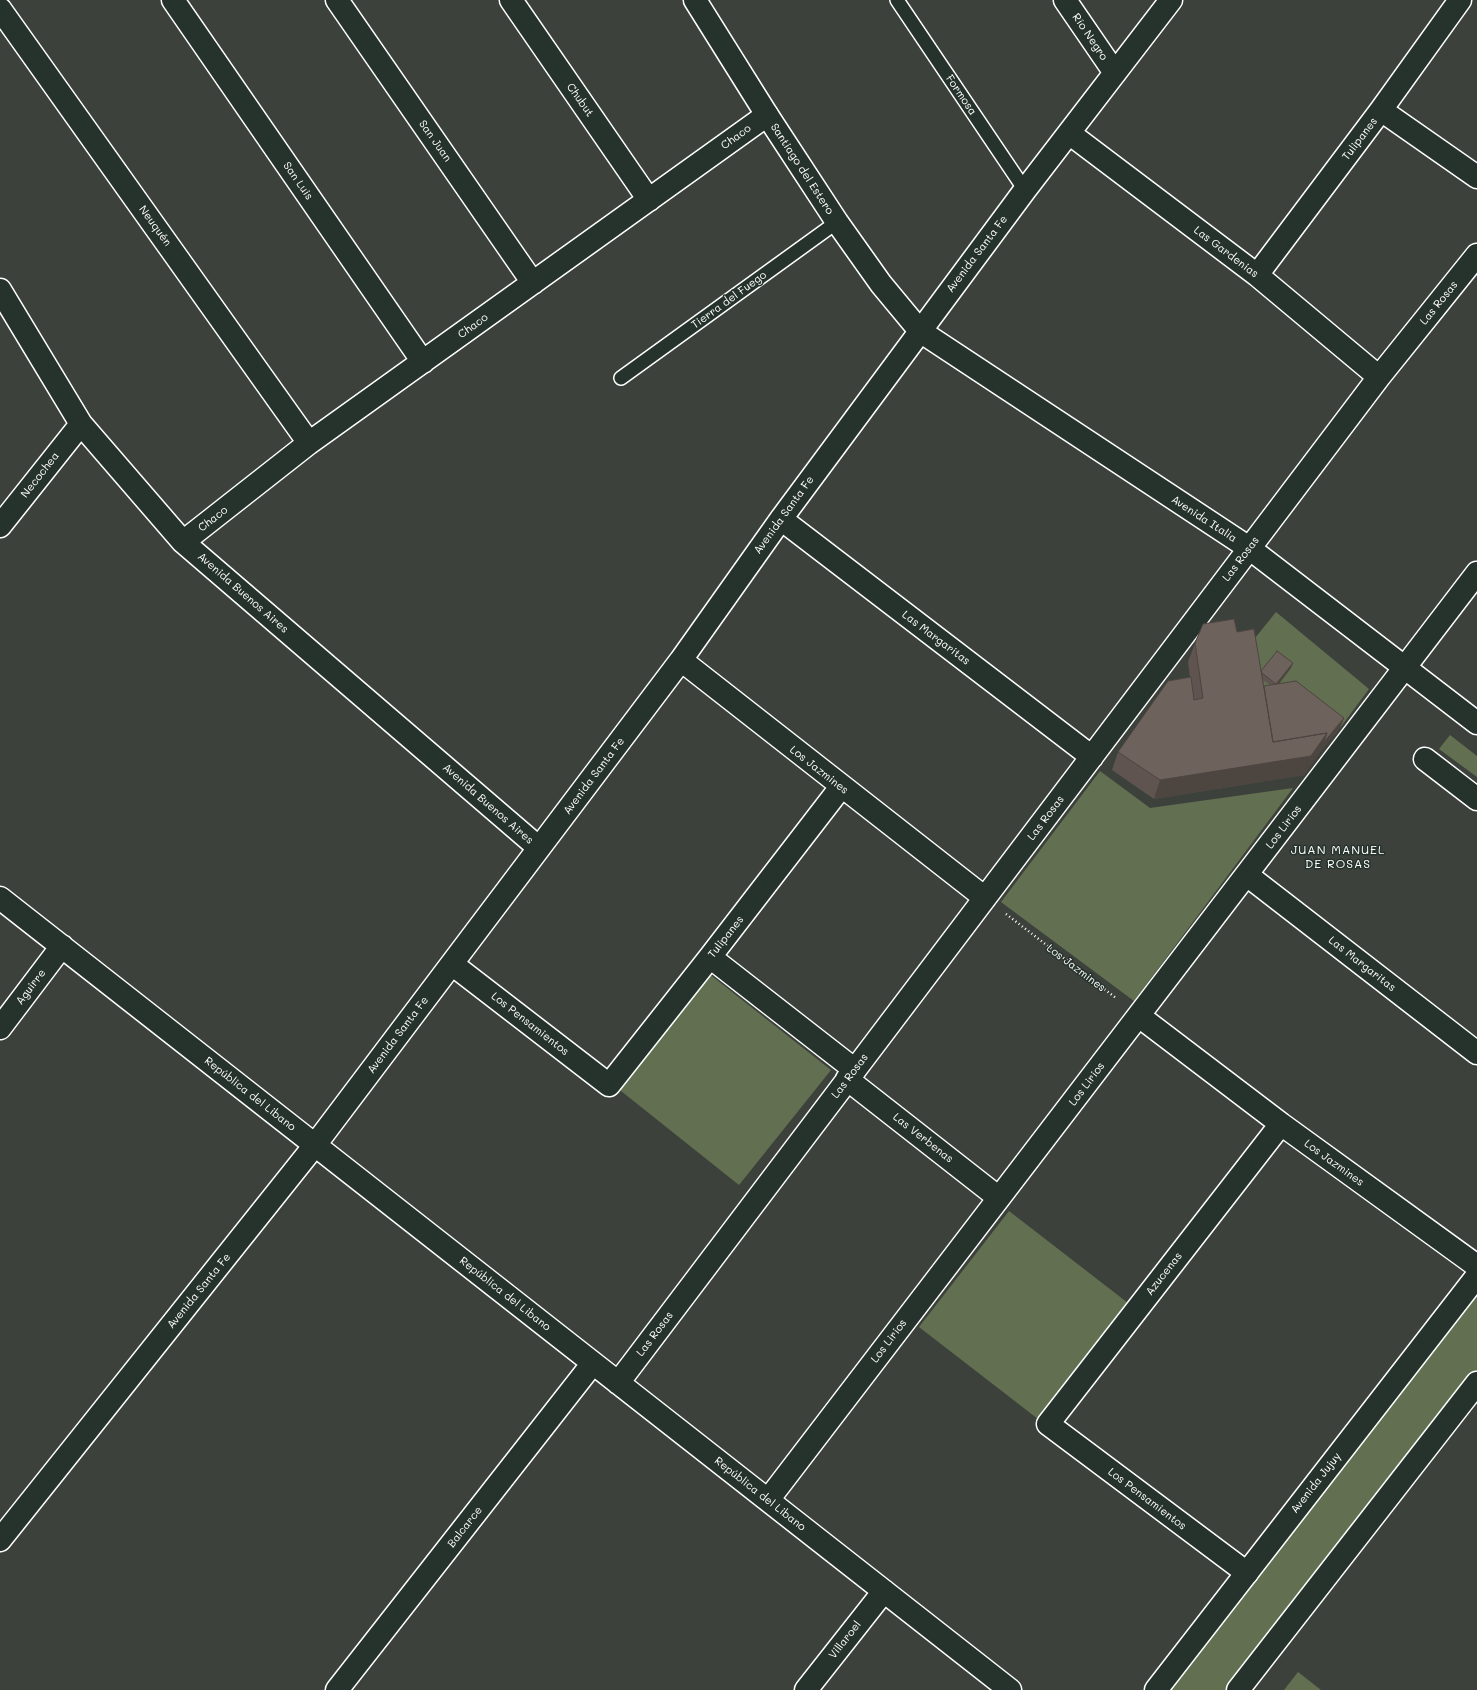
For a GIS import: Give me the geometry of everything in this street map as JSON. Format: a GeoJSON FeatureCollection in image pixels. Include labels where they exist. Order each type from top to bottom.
{"type":"FeatureCollection","features":[{"type":"Feature","properties":{"kind":"street","name":"San Luis"},"geometry":{"type":"LineString","coordinates":[[173,0],[423,362]]}},
{"type":"Feature","properties":{"kind":"street","name":"San Juan"},"geometry":{"type":"LineString","coordinates":[[337,0],[533,282]]}},
{"type":"Feature","properties":{"kind":"street","name":"Chubut"},"geometry":{"type":"LineString","coordinates":[[510,0],[649,200]]}},
{"type":"Feature","properties":{"kind":"street","name":"Santiago del Estero"},"geometry":{"type":"LineString","coordinates":[[695,0],[836,222],[881,284],[920,331]]}},
{"type":"Feature","properties":{"kind":"street","name":"Río Negro"},"geometry":{"type":"LineString","coordinates":[[1065,0],[1115,73]]}},
{"type":"Feature","properties":{"kind":"street","name":"Avenida Santa Fe"},"geometry":{"type":"LineString","coordinates":[[0,1540],[315,1145],[681,660],[781,519],[1025,190],[1171,0]]}},
{"type":"Feature","properties":{"kind":"street","name":"Tulipanes"},"geometry":{"type":"LineString","coordinates":[[1257,275],[1382,110],[1460,0]]}},
{"type":"Feature","properties":{"kind":"street","name":"Neuquén"},"geometry":{"type":"LineString","coordinates":[[0,9],[309,443]]}},
{"type":"Feature","properties":{"kind":"street"},"geometry":{"type":"LineString","coordinates":[[1382,110],[1477,177]]}},
{"type":"Feature","properties":{"kind":"street","name":"Chaco"},"geometry":{"type":"LineString","coordinates":[[184,542],[309,443],[767,115]]}},
{"type":"Feature","properties":{"kind":"street","name":"Las Gardenias"},"geometry":{"type":"LineString","coordinates":[[1069,133],[1257,275],[1379,377]]}},
{"type":"Feature","properties":{"kind":"street","name":"Las Rosas"},"geometry":{"type":"LineString","coordinates":[[618,1383],[1379,377],[1477,256]]}},
{"type":"Feature","properties":{"kind":"street","name":"Avenida Buenos Aires"},"geometry":{"type":"LineString","coordinates":[[0,290],[81,424],[184,542],[539,848]]}},
{"type":"Feature","properties":{"kind":"street","name":"Avenida Italia"},"geometry":{"type":"LineString","coordinates":[[920,331],[1249,548],[1477,723]]}},
{"type":"Feature","properties":{"kind":"street","name":"Necochea"},"geometry":{"type":"LineString","coordinates":[[0,526],[81,424]]}},
{"type":"Feature","properties":{"kind":"street"},"geometry":{"type":"LineString","coordinates":[[0,510],[20,500]]}},
{"type":"Feature","properties":{"kind":"street","name":"Las Margaritas"},"geometry":{"type":"LineString","coordinates":[[781,519],[1092,757]]}},
{"type":"Feature","properties":{"kind":"street","name":"Los Lirios"},"geometry":{"type":"LineString","coordinates":[[768,1500],[1406,668],[1477,573]]}},
{"type":"Feature","properties":{"kind":"street","name":"Los Jazmines"},"geometry":{"type":"LineString","coordinates":[[681,660],[841,787],[985,898]]}},
{"type":"Feature","properties":{"kind":"street"},"geometry":{"type":"LineString","coordinates":[[1425,759],[1477,799]]}},
{"type":"Feature","properties":{"kind":"street","name":"Tulipanes"},"geometry":{"type":"LineString","coordinates":[[609,1085],[841,787]]}},
{"type":"Feature","properties":{"kind":"street","name":"Las Margaritas"},"geometry":{"type":"LineString","coordinates":[[1247,875],[1477,1054]]}},
{"type":"Feature","properties":{"kind":"street","name":"República del Libano"},"geometry":{"type":"LineString","coordinates":[[0,898],[1010,1690]]}},
{"type":"Feature","properties":{"kind":"street","name":"Aguirre"},"geometry":{"type":"LineString","coordinates":[[0,1028],[62,946]]}},
{"type":"Feature","properties":{"kind":"street","name":"Las Verbenas"},"geometry":{"type":"LineString","coordinates":[[710,957],[999,1198]]}},
{"type":"Feature","properties":{"kind":"street","name":"Los Pensamientos"},"geometry":{"type":"LineString","coordinates":[[452,964],[609,1085]]}},
{"type":"Feature","properties":{"kind":"street","name":"Los Jazmines"},"geometry":{"type":"LineString","coordinates":[[1139,1016],[1281,1124],[1477,1266]]}},
{"type":"Feature","properties":{"kind":"street","name":"Azucenas"},"geometry":{"type":"LineString","coordinates":[[1048,1424],[1281,1124]]}},
{"type":"Feature","properties":{"kind":"street","name":"Avenida Jujuy"},"geometry":{"type":"LineString","coordinates":[[1156,1690],[1477,1276]]}},
{"type":"Feature","properties":{"kind":"street","name":"Balcarce"},"geometry":{"type":"LineString","coordinates":[[337,1690],[593,1363]]}},
{"type":"Feature","properties":{"kind":"street"},"geometry":{"type":"LineString","coordinates":[[1238,1690],[1475,1388]]}},
{"type":"Feature","properties":{"kind":"street","name":"Los Pensamientos"},"geometry":{"type":"LineString","coordinates":[[1048,1424],[1247,1573]]}},
{"type":"Feature","properties":{"kind":"street","name":"Villaroel"},"geometry":{"type":"LineString","coordinates":[[806,1690],[884,1591]]}},
{"type":"Feature","properties":{"kind":"lane","name":"Formosa"},"geometry":{"type":"LineString","coordinates":[[896,0],[1025,190]]}},
{"type":"Feature","properties":{"kind":"lane","name":"Tierra del Fuego"},"geometry":{"type":"LineString","coordinates":[[621,378],[836,222]]}},
{"type":"Feature","properties":{"kind":"path","name":"Los Jazmines"},"geometry":{"type":"LineString","coordinates":[[985,898],[1139,1016]]}},
{"type":"Feature","properties":{"kind":"green space"},"geometry":{"type":"Polygon","coordinates":[[[1276,612],[1369,689],[1340,728],[1293,691],[1255,697],[1247,648],[1276,612]]]}},
{"type":"Feature","properties":{"kind":"green space"},"geometry":{"type":"Polygon","coordinates":[[[1450,735],[1477,756],[1477,777],[1439,749],[1450,735]]]}},
{"type":"Feature","properties":{"kind":"green space"},"geometry":{"type":"Polygon","coordinates":[[[1100,771],[1150,808],[1293,788],[1134,1001],[1001,902],[1100,771]]]}},
{"type":"Feature","properties":{"kind":"green space"},"geometry":{"type":"Polygon","coordinates":[[[708,973],[831,1070],[739,1185],[616,1087],[708,973]]]}},
{"type":"Feature","properties":{"kind":"green space"},"geometry":{"type":"Polygon","coordinates":[[[1009,1211],[1128,1303],[1038,1419],[919,1327],[1009,1211]]]}},
{"type":"Feature","properties":{"kind":"green space"},"geometry":{"type":"Polygon","coordinates":[[[1477,1276],[1477,1383],[1238,1690],[1156,1690],[1477,1276]]]}},
{"type":"Feature","properties":{"kind":"green space"},"geometry":{"type":"Polygon","coordinates":[[[1298,1672],[1321,1690],[1284,1690],[1298,1672]]]}},
{"type":"Feature","properties":{"kind":"building"},"geometry":{"type":"Polygon","coordinates":[[[1234,619],[1237,632],[1254,629],[1273,742],[1327,733],[1311,756],[1160,780],[1118,752],[1168,681],[1191,677],[1194,700],[1203,698],[1195,643],[1203,624],[1234,619]]]}},
{"type":"Feature","properties":{"kind":"building"},"geometry":{"type":"Polygon","coordinates":[[[1277,651],[1293,663],[1276,684],[1261,671],[1277,651]]]}},
{"type":"Feature","properties":{"kind":"building"},"geometry":{"type":"Polygon","coordinates":[[[1296,681],[1344,718],[1324,742],[1327,733],[1273,742],[1264,686],[1296,681]]]}},
{"type":"Feature","properties":{"kind":"district","name":"JUAN MANUEL DE ROSAS"},"geometry":{"type":"Point","coordinates":[1338,857]}}]}
